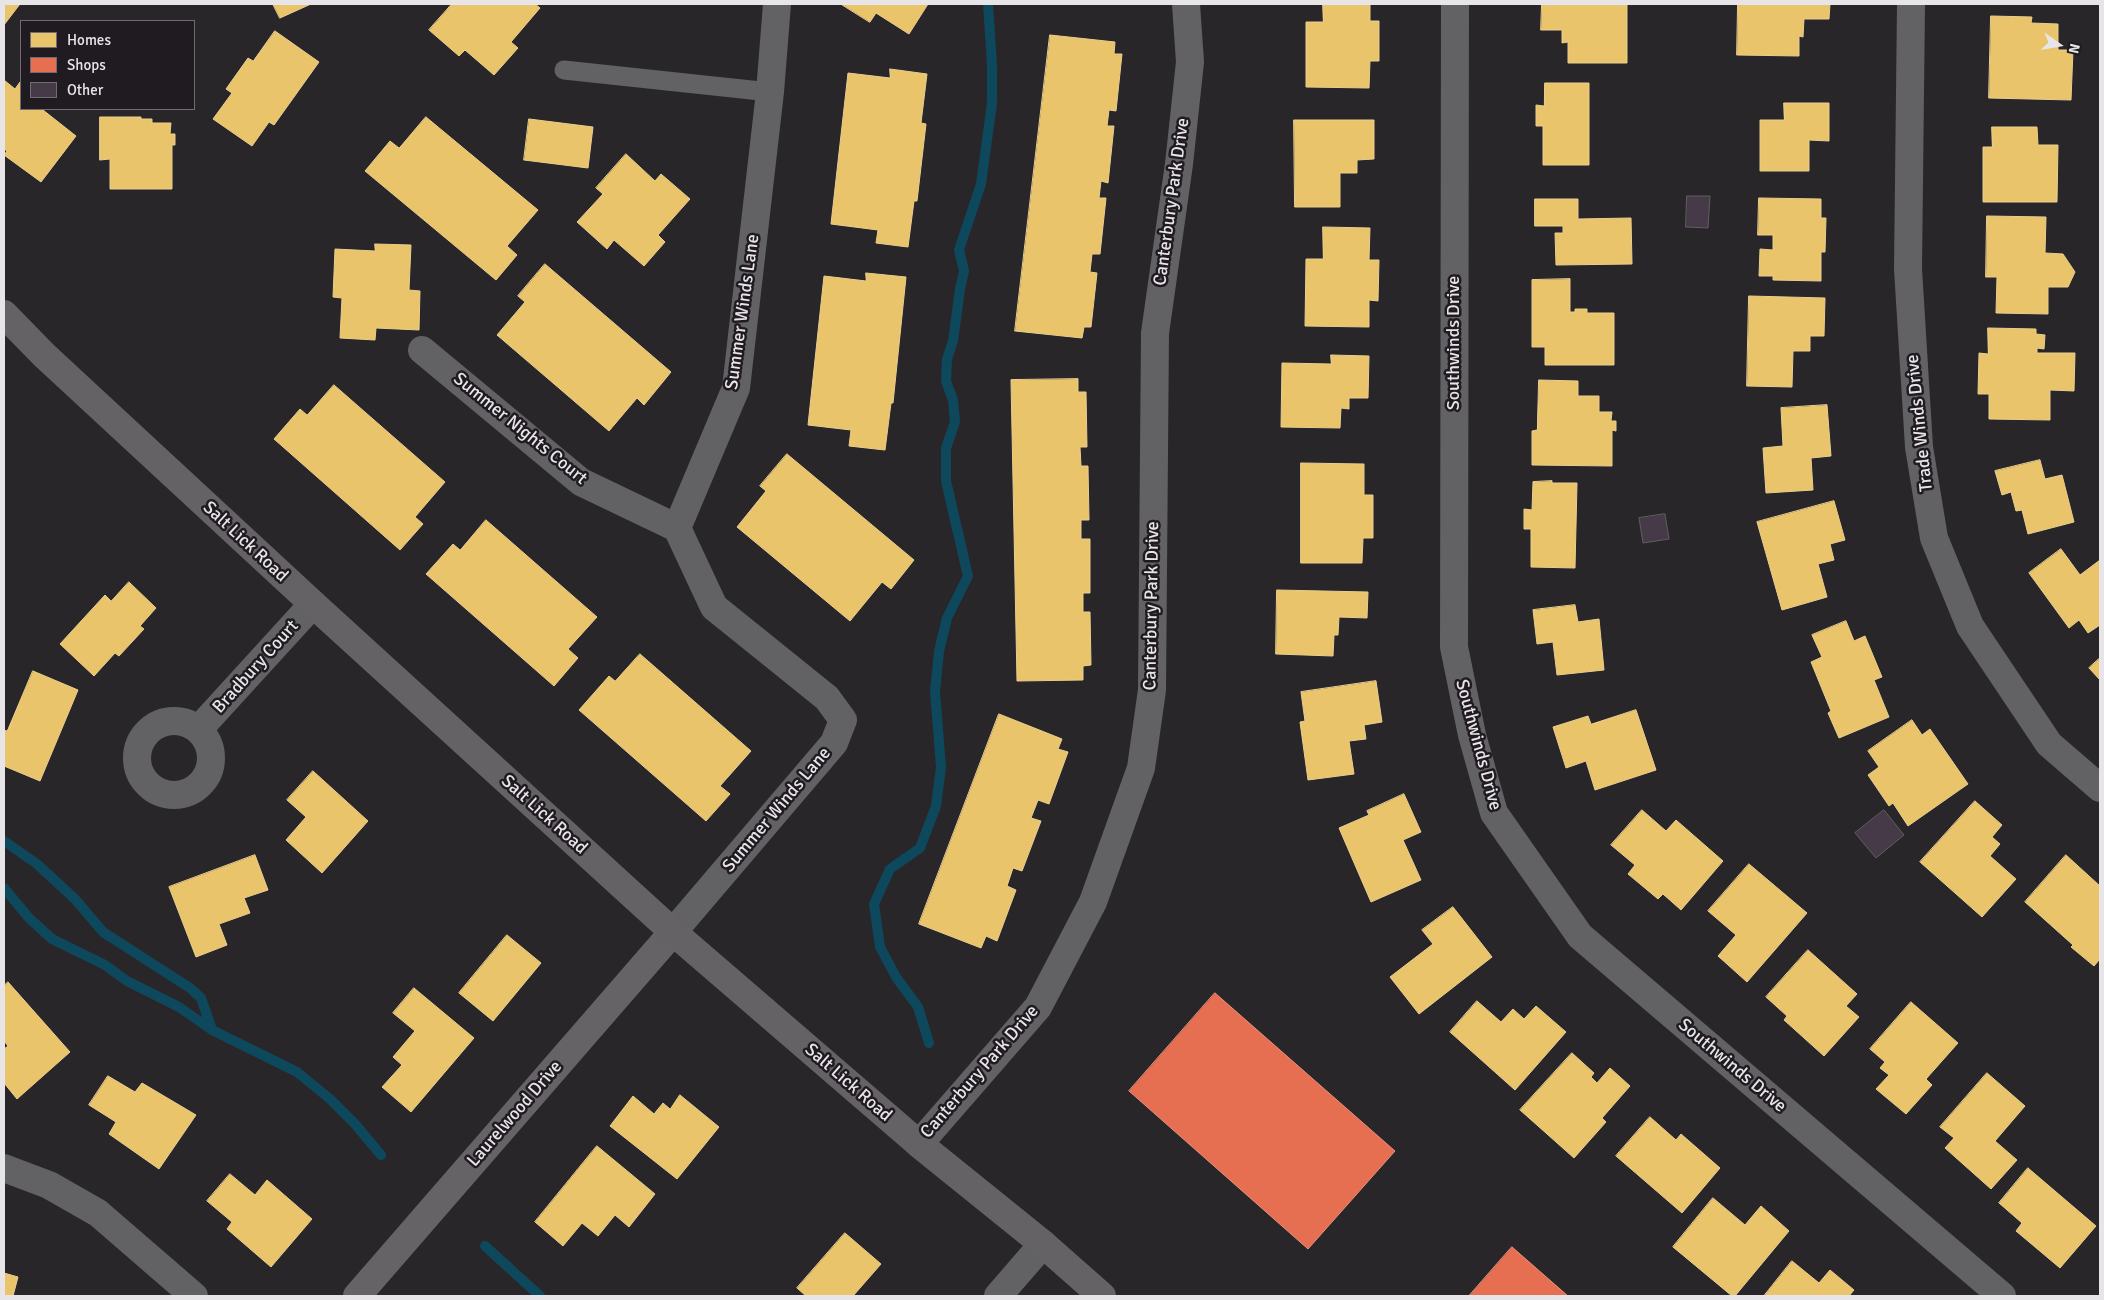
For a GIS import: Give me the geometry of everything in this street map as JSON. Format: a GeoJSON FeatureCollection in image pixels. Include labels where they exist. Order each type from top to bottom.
{"type":"FeatureCollection","features":[{"type":"Feature","properties":{"kind":"main road","name":"Salt Lick Road"},"geometry":{"type":"LineString","coordinates":[[4,314],[44,355],[313,604],[673,932],[919,1144],[1043,1244],[1102,1296]]}},
{"type":"Feature","properties":{"kind":"street","name":"Summer Winds Lane"},"geometry":{"type":"LineString","coordinates":[[673,932],[834,743],[843,720],[827,698],[714,607],[677,528],[736,388],[770,92],[777,4]]}},
{"type":"Feature","properties":{"kind":"street","name":"Canterbury Park Drive"},"geometry":{"type":"LineString","coordinates":[[919,1144],[1038,1008],[1093,902],[1141,768],[1152,690],[1155,333],[1179,164],[1190,62],[1186,4]]}},
{"type":"Feature","properties":{"kind":"street","name":"Southwinds Drive"},"geometry":{"type":"LineString","coordinates":[[1455,4],[1454,647],[1472,735],[1494,813],[1580,936],[2002,1296]]}},
{"type":"Feature","properties":{"kind":"street","name":"Trade Winds Drive"},"geometry":{"type":"LineString","coordinates":[[1911,4],[1908,269],[1918,447],[1934,538],[1970,626],[2049,744],[2100,788]]}},
{"type":"Feature","properties":{"kind":"street","name":"Summer Nights Court"},"geometry":{"type":"LineString","coordinates":[[422,350],[581,482],[677,528]]}},
{"type":"Feature","properties":{"kind":"street","name":"Bradbury Court"},"geometry":{"type":"LineString","coordinates":[[198,730],[313,604]]}},
{"type":"Feature","properties":{"kind":"street","name":"Laurelwood Drive"},"geometry":{"type":"LineString","coordinates":[[357,1296],[673,932]]}},
{"type":"Feature","properties":{"kind":"street"},"geometry":{"type":"LineString","coordinates":[[4,1168],[48,1185],[98,1213],[194,1296]]}},
{"type":"Feature","properties":{"kind":"street"},"geometry":{"type":"LineString","coordinates":[[998,1296],[1043,1244]]}},
{"type":"Feature","properties":{"kind":"lane"},"geometry":{"type":"LineString","coordinates":[[564,70],[770,92]]}},
{"type":"Feature","properties":{"kind":"building: Homes"},"geometry":{"type":"Polygon","coordinates":[[[4,4],[20,4],[4,25],[4,4]]]}},
{"type":"Feature","properties":{"kind":"building: Homes"},"geometry":{"type":"Polygon","coordinates":[[[273,4],[311,4],[280,18],[273,4]]]}},
{"type":"Feature","properties":{"kind":"building: Homes"},"geometry":{"type":"Polygon","coordinates":[[[452,4],[535,4],[540,8],[511,42],[518,48],[494,75],[465,50],[459,56],[429,30],[452,4]]]}},
{"type":"Feature","properties":{"kind":"building: Homes"},"geometry":{"type":"Polygon","coordinates":[[[841,4],[928,4],[909,34],[876,13],[870,22],[841,4]]]}},
{"type":"Feature","properties":{"kind":"building: Homes"},"geometry":{"type":"Polygon","coordinates":[[[1323,4],[1370,4],[1370,21],[1379,21],[1379,61],[1370,61],[1369,88],[1306,87],[1306,22],[1323,22],[1323,4]]]}},
{"type":"Feature","properties":{"kind":"building: Homes"},"geometry":{"type":"Polygon","coordinates":[[[1542,4],[1627,4],[1627,63],[1568,63],[1568,42],[1562,43],[1562,30],[1541,30],[1542,4]]]}},
{"type":"Feature","properties":{"kind":"building: Homes"},"geometry":{"type":"Polygon","coordinates":[[[1738,4],[1830,4],[1829,19],[1804,19],[1803,37],[1799,36],[1799,56],[1737,55],[1738,4]]]}},
{"type":"Feature","properties":{"kind":"building: Homes"},"geometry":{"type":"Polygon","coordinates":[[[1991,16],[2032,17],[2031,23],[2058,24],[2058,50],[2073,50],[2071,100],[1989,98],[1991,16]]]}},
{"type":"Feature","properties":{"kind":"building: Homes"},"geometry":{"type":"Polygon","coordinates":[[[275,31],[319,62],[274,125],[269,122],[252,146],[213,119],[232,93],[226,89],[248,58],[253,61],[275,31]]]}},
{"type":"Feature","properties":{"kind":"building: Homes"},"geometry":{"type":"Polygon","coordinates":[[[1050,35],[1115,42],[1114,54],[1122,54],[1116,111],[1109,110],[1107,126],[1114,126],[1108,183],[1101,181],[1099,198],[1106,198],[1100,254],[1092,254],[1090,272],[1097,273],[1091,327],[1084,327],[1082,338],[1015,331],[1050,35]]]}},
{"type":"Feature","properties":{"kind":"building: Homes"},"geometry":{"type":"Polygon","coordinates":[[[890,69],[927,74],[921,123],[926,124],[917,201],[914,201],[908,247],[876,243],[878,230],[831,224],[848,73],[890,78],[890,69]]]}},
{"type":"Feature","properties":{"kind":"building: Homes"},"geometry":{"type":"Polygon","coordinates":[[[4,80],[15,89],[20,82],[20,110],[43,110],[76,136],[41,182],[4,155],[7,151],[4,149],[4,80]]]}},
{"type":"Feature","properties":{"kind":"building: Homes"},"geometry":{"type":"Polygon","coordinates":[[[1545,83],[1589,83],[1589,165],[1543,165],[1543,126],[1536,126],[1536,105],[1544,106],[1545,83]]]}},
{"type":"Feature","properties":{"kind":"building: Homes"},"geometry":{"type":"Polygon","coordinates":[[[1784,103],[1829,103],[1829,141],[1809,140],[1809,171],[1760,171],[1760,120],[1784,120],[1784,103]]]}},
{"type":"Feature","properties":{"kind":"building: Homes"},"geometry":{"type":"Polygon","coordinates":[[[100,117],[141,117],[141,119],[152,119],[152,123],[171,123],[170,134],[175,134],[175,145],[172,145],[172,189],[110,189],[110,159],[100,160],[100,117]]]}},
{"type":"Feature","properties":{"kind":"building: Homes"},"geometry":{"type":"Polygon","coordinates":[[[426,117],[538,210],[507,246],[517,255],[496,280],[365,171],[390,141],[399,148],[426,117]]]}},
{"type":"Feature","properties":{"kind":"building: Homes"},"geometry":{"type":"Polygon","coordinates":[[[529,119],[593,127],[588,168],[524,160],[529,119]]]}},
{"type":"Feature","properties":{"kind":"building: Homes"},"geometry":{"type":"Polygon","coordinates":[[[1294,120],[1374,120],[1374,159],[1357,160],[1357,173],[1340,173],[1340,207],[1295,207],[1294,120]]]}},
{"type":"Feature","properties":{"kind":"building: Homes"},"geometry":{"type":"Polygon","coordinates":[[[1992,127],[2037,127],[2038,145],[2058,145],[2057,202],[1983,202],[1983,147],[1992,147],[1992,127]]]}},
{"type":"Feature","properties":{"kind":"building: Homes"},"geometry":{"type":"Polygon","coordinates":[[[626,154],[655,181],[661,174],[690,199],[658,235],[665,242],[644,266],[614,240],[607,249],[577,222],[603,194],[596,188],[626,154]]]}},
{"type":"Feature","properties":{"kind":"building: Homes"},"geometry":{"type":"Polygon","coordinates":[[[1759,198],[1821,199],[1821,218],[1826,218],[1825,252],[1821,252],[1821,281],[1773,280],[1773,276],[1759,276],[1760,249],[1773,250],[1773,235],[1758,235],[1759,198]]]}},
{"type":"Feature","properties":{"kind":"building: Homes"},"geometry":{"type":"Polygon","coordinates":[[[1535,199],[1578,199],[1578,219],[1631,218],[1632,264],[1556,265],[1555,233],[1563,233],[1563,226],[1535,226],[1535,199]]]}},
{"type":"Feature","properties":{"kind":"building: Homes"},"geometry":{"type":"Polygon","coordinates":[[[1987,216],[2046,217],[2045,253],[2063,254],[2075,272],[2068,287],[2048,287],[2048,314],[1996,313],[1997,277],[1986,277],[1987,216]]]}},
{"type":"Feature","properties":{"kind":"building: Homes"},"geometry":{"type":"Polygon","coordinates":[[[1323,227],[1370,228],[1369,260],[1379,260],[1378,301],[1369,300],[1369,327],[1305,326],[1306,259],[1323,259],[1323,227]]]}},
{"type":"Feature","properties":{"kind":"building: Homes"},"geometry":{"type":"Polygon","coordinates":[[[375,244],[411,245],[409,290],[420,291],[419,330],[376,328],[375,340],[340,338],[342,298],[333,297],[335,249],[375,251],[375,244]]]}},
{"type":"Feature","properties":{"kind":"building: Homes"},"geometry":{"type":"Polygon","coordinates":[[[545,264],[671,372],[644,405],[637,398],[609,431],[497,335],[525,302],[518,296],[545,264]]]}},
{"type":"Feature","properties":{"kind":"building: Homes"},"geometry":{"type":"Polygon","coordinates":[[[866,273],[906,277],[893,403],[891,403],[885,450],[849,446],[851,430],[808,425],[824,276],[866,281],[866,273]]]}},
{"type":"Feature","properties":{"kind":"building: Homes"},"geometry":{"type":"Polygon","coordinates":[[[1570,279],[1570,312],[1575,312],[1575,309],[1587,309],[1587,313],[1614,313],[1614,365],[1545,365],[1545,347],[1532,347],[1532,280],[1570,279]]]}},
{"type":"Feature","properties":{"kind":"building: Homes"},"geometry":{"type":"Polygon","coordinates":[[[1749,296],[1825,298],[1824,336],[1810,336],[1810,351],[1793,351],[1792,387],[1747,386],[1749,296]]]}},
{"type":"Feature","properties":{"kind":"building: Homes"},"geometry":{"type":"Polygon","coordinates":[[[1988,328],[2036,329],[2036,334],[2045,335],[2044,349],[2037,348],[2037,353],[2075,353],[2074,391],[2050,390],[2050,420],[1989,419],[1989,394],[1978,394],[1979,353],[1988,354],[1988,328]]]}},
{"type":"Feature","properties":{"kind":"building: Homes"},"geometry":{"type":"Polygon","coordinates":[[[1331,355],[1369,356],[1368,398],[1349,398],[1349,409],[1341,408],[1340,428],[1281,427],[1282,363],[1331,364],[1331,355]]]}},
{"type":"Feature","properties":{"kind":"building: Homes"},"geometry":{"type":"Polygon","coordinates":[[[1078,379],[1078,392],[1086,392],[1087,447],[1080,447],[1081,466],[1088,466],[1089,520],[1081,520],[1081,539],[1090,539],[1090,593],[1083,593],[1083,612],[1090,612],[1091,665],[1083,666],[1083,680],[1017,681],[1011,380],[1078,379]]]}},
{"type":"Feature","properties":{"kind":"building: Homes"},"geometry":{"type":"Polygon","coordinates":[[[1539,380],[1578,381],[1578,396],[1599,396],[1599,412],[1612,412],[1611,421],[1616,421],[1616,431],[1612,430],[1612,466],[1532,465],[1532,431],[1537,430],[1539,380]]]}},
{"type":"Feature","properties":{"kind":"building: Homes"},"geometry":{"type":"Polygon","coordinates":[[[334,385],[445,482],[415,517],[423,524],[400,550],[274,439],[300,409],[307,415],[334,385]]]}},
{"type":"Feature","properties":{"kind":"building: Homes"},"geometry":{"type":"Polygon","coordinates":[[[1827,405],[1831,456],[1811,458],[1813,490],[1766,493],[1763,448],[1783,446],[1781,408],[1827,405]]]}},
{"type":"Feature","properties":{"kind":"building: Homes"},"geometry":{"type":"Polygon","coordinates":[[[787,454],[914,560],[891,589],[882,582],[850,621],[737,527],[766,491],[760,486],[787,454]]]}},
{"type":"Feature","properties":{"kind":"building: Homes"},"geometry":{"type":"Polygon","coordinates":[[[2040,460],[2045,479],[2062,475],[2074,522],[2028,534],[2022,510],[2016,511],[2011,492],[2002,495],[1995,471],[2040,460]]]}},
{"type":"Feature","properties":{"kind":"building: Homes"},"geometry":{"type":"Polygon","coordinates":[[[1301,463],[1364,464],[1364,495],[1373,495],[1373,538],[1363,538],[1362,563],[1301,563],[1301,463]]]}},
{"type":"Feature","properties":{"kind":"building: Homes"},"geometry":{"type":"Polygon","coordinates":[[[1552,481],[1552,483],[1577,483],[1575,568],[1531,567],[1531,529],[1524,529],[1524,509],[1532,510],[1533,482],[1552,481]]]}},
{"type":"Feature","properties":{"kind":"building: Homes"},"geometry":{"type":"Polygon","coordinates":[[[1834,501],[1845,540],[1830,544],[1834,560],[1818,564],[1827,597],[1782,610],[1757,522],[1834,501]]]}},
{"type":"Feature","properties":{"kind":"building: Homes"},"geometry":{"type":"Polygon","coordinates":[[[486,520],[597,617],[568,649],[578,658],[554,686],[426,574],[453,544],[460,550],[486,520]]]}},
{"type":"Feature","properties":{"kind":"building: Homes"},"geometry":{"type":"Polygon","coordinates":[[[2061,549],[2080,575],[2100,560],[2100,625],[2088,633],[2079,620],[2069,628],[2029,573],[2061,549]]]}},
{"type":"Feature","properties":{"kind":"building: Homes"},"geometry":{"type":"Polygon","coordinates":[[[129,582],[156,608],[140,626],[144,629],[119,656],[115,653],[94,676],[60,644],[105,595],[111,601],[129,582]]]}},
{"type":"Feature","properties":{"kind":"building: Homes"},"geometry":{"type":"Polygon","coordinates":[[[1277,590],[1368,592],[1367,618],[1339,617],[1338,635],[1334,635],[1333,656],[1276,654],[1277,590]]]}},
{"type":"Feature","properties":{"kind":"building: Homes"},"geometry":{"type":"Polygon","coordinates":[[[1575,605],[1578,622],[1599,619],[1604,670],[1557,675],[1553,642],[1537,644],[1533,610],[1575,605]]]}},
{"type":"Feature","properties":{"kind":"building: Homes"},"geometry":{"type":"Polygon","coordinates":[[[1846,621],[1854,641],[1865,636],[1882,677],[1874,680],[1889,717],[1839,738],[1828,713],[1831,711],[1811,662],[1822,657],[1812,635],[1846,621]]]}},
{"type":"Feature","properties":{"kind":"building: Homes"},"geometry":{"type":"Polygon","coordinates":[[[640,654],[751,751],[720,786],[730,794],[706,821],[579,710],[609,676],[615,681],[640,654]]]}},
{"type":"Feature","properties":{"kind":"building: Homes"},"geometry":{"type":"Polygon","coordinates":[[[2100,658],[2100,680],[2089,668],[2100,658]]]}},
{"type":"Feature","properties":{"kind":"building: Homes"},"geometry":{"type":"Polygon","coordinates":[[[33,671],[78,690],[40,781],[4,766],[4,730],[7,731],[33,671]]]}},
{"type":"Feature","properties":{"kind":"building: Homes"},"geometry":{"type":"Polygon","coordinates":[[[1376,681],[1382,722],[1364,725],[1366,739],[1349,741],[1354,774],[1308,780],[1300,722],[1305,721],[1301,692],[1376,681]]]}},
{"type":"Feature","properties":{"kind":"building: Homes"},"geometry":{"type":"Polygon","coordinates":[[[1636,710],[1656,770],[1595,790],[1586,761],[1566,768],[1553,727],[1588,716],[1591,724],[1636,710]]]}},
{"type":"Feature","properties":{"kind":"building: Homes"},"geometry":{"type":"Polygon","coordinates":[[[999,714],[1062,739],[1058,749],[1068,752],[1049,804],[1038,800],[1031,818],[1041,821],[1022,871],[1013,868],[1007,886],[1016,890],[997,941],[986,936],[981,948],[919,924],[999,714]]]}},
{"type":"Feature","properties":{"kind":"building: Homes"},"geometry":{"type":"Polygon","coordinates":[[[1912,720],[1922,735],[1930,729],[1968,784],[1908,826],[1893,803],[1889,806],[1868,775],[1879,767],[1868,751],[1912,720]]]}},
{"type":"Feature","properties":{"kind":"building: Homes"},"geometry":{"type":"Polygon","coordinates":[[[313,771],[368,821],[322,873],[286,840],[306,817],[287,800],[313,771]]]}},
{"type":"Feature","properties":{"kind":"building: Homes"},"geometry":{"type":"Polygon","coordinates":[[[1404,794],[1421,832],[1403,840],[1421,880],[1371,902],[1339,828],[1369,815],[1367,811],[1404,794]]]}},
{"type":"Feature","properties":{"kind":"building: Homes"},"geometry":{"type":"Polygon","coordinates":[[[1975,801],[2002,825],[1992,837],[2000,844],[1990,856],[2016,879],[1982,917],[1920,862],[1975,801]]]}},
{"type":"Feature","properties":{"kind":"building: Homes"},"geometry":{"type":"Polygon","coordinates":[[[1642,810],[1666,831],[1676,820],[1723,861],[1681,910],[1663,894],[1658,899],[1628,874],[1635,865],[1611,845],[1642,810]]]}},
{"type":"Feature","properties":{"kind":"building: Homes"},"geometry":{"type":"Polygon","coordinates":[[[255,855],[268,890],[244,898],[250,913],[219,924],[227,945],[196,957],[169,887],[255,855]]]}},
{"type":"Feature","properties":{"kind":"building: Homes"},"geometry":{"type":"Polygon","coordinates":[[[2066,855],[2100,886],[2100,959],[2094,966],[2071,947],[2073,945],[2025,902],[2066,855]]]}},
{"type":"Feature","properties":{"kind":"building: Homes"},"geometry":{"type":"Polygon","coordinates":[[[1749,864],[1807,913],[1747,982],[1718,956],[1736,935],[1708,911],[1749,864]]]}},
{"type":"Feature","properties":{"kind":"building: Homes"},"geometry":{"type":"Polygon","coordinates":[[[1453,907],[1492,957],[1419,1014],[1390,977],[1433,944],[1422,930],[1453,907]]]}},
{"type":"Feature","properties":{"kind":"building: Homes"},"geometry":{"type":"Polygon","coordinates":[[[507,935],[541,963],[493,1021],[459,993],[507,935]]]}},
{"type":"Feature","properties":{"kind":"building: Homes"},"geometry":{"type":"Polygon","coordinates":[[[1808,950],[1857,994],[1846,1006],[1859,1017],[1824,1056],[1784,1020],[1787,1016],[1766,997],[1808,950]]]}},
{"type":"Feature","properties":{"kind":"building: Homes"},"geometry":{"type":"Polygon","coordinates":[[[8,982],[70,1052],[17,1099],[4,1083],[4,1049],[8,1046],[4,1041],[4,986],[8,982]]]}},
{"type":"Feature","properties":{"kind":"building: Homes"},"geometry":{"type":"Polygon","coordinates":[[[414,988],[474,1038],[411,1112],[382,1087],[402,1065],[393,1057],[415,1031],[393,1013],[414,988]]]}},
{"type":"Feature","properties":{"kind":"building: Homes"},"geometry":{"type":"Polygon","coordinates":[[[1477,1001],[1501,1022],[1513,1009],[1524,1019],[1536,1006],[1566,1032],[1515,1090],[1450,1032],[1477,1001]]]}},
{"type":"Feature","properties":{"kind":"building: Homes"},"geometry":{"type":"Polygon","coordinates":[[[1911,1002],[1958,1043],[1926,1079],[1932,1085],[1906,1114],[1876,1089],[1889,1075],[1880,1068],[1885,1062],[1870,1049],[1911,1002]]]}},
{"type":"Feature","properties":{"kind":"building: Homes"},"geometry":{"type":"Polygon","coordinates":[[[1572,1053],[1594,1073],[1591,1077],[1597,1083],[1610,1068],[1630,1086],[1602,1118],[1606,1122],[1574,1158],[1520,1110],[1572,1053]]]}},
{"type":"Feature","properties":{"kind":"building: Homes"},"geometry":{"type":"Polygon","coordinates":[[[1987,1073],[2025,1106],[1995,1141],[2017,1160],[1991,1189],[1945,1148],[1954,1138],[1940,1127],[1987,1073]]]}},
{"type":"Feature","properties":{"kind":"building: Homes"},"geometry":{"type":"Polygon","coordinates":[[[108,1076],[135,1092],[142,1083],[196,1115],[159,1169],[109,1134],[116,1122],[89,1105],[108,1076]]]}},
{"type":"Feature","properties":{"kind":"building: Homes"},"geometry":{"type":"Polygon","coordinates":[[[680,1095],[719,1127],[677,1179],[610,1126],[633,1096],[654,1114],[663,1103],[670,1109],[680,1095]]]}},
{"type":"Feature","properties":{"kind":"building: Homes"},"geometry":{"type":"Polygon","coordinates":[[[1650,1117],[1676,1140],[1681,1134],[1720,1168],[1682,1213],[1616,1156],[1650,1117]]]}},
{"type":"Feature","properties":{"kind":"building: Homes"},"geometry":{"type":"Polygon","coordinates":[[[597,1146],[655,1194],[629,1227],[615,1215],[598,1236],[582,1223],[563,1246],[535,1222],[597,1146]]]}},
{"type":"Feature","properties":{"kind":"building: Homes"},"geometry":{"type":"Polygon","coordinates":[[[2028,1168],[2096,1226],[2060,1268],[2016,1231],[2022,1223],[1999,1203],[2028,1168]]]}},
{"type":"Feature","properties":{"kind":"building: Homes"},"geometry":{"type":"Polygon","coordinates":[[[230,1174],[255,1195],[267,1180],[312,1219],[271,1267],[227,1229],[232,1222],[207,1201],[230,1174]]]}},
{"type":"Feature","properties":{"kind":"building: Homes"},"geometry":{"type":"Polygon","coordinates":[[[1713,1198],[1745,1225],[1761,1206],[1789,1231],[1735,1296],[1732,1296],[1673,1247],[1713,1198]]]}},
{"type":"Feature","properties":{"kind":"building: Homes"},"geometry":{"type":"Polygon","coordinates":[[[845,1233],[881,1264],[853,1296],[806,1296],[797,1288],[845,1233]]]}},
{"type":"Feature","properties":{"kind":"building: Homes"},"geometry":{"type":"Polygon","coordinates":[[[1792,1261],[1819,1283],[1830,1270],[1854,1290],[1849,1296],[1764,1296],[1792,1261]]]}},
{"type":"Feature","properties":{"kind":"building: Homes"},"geometry":{"type":"Polygon","coordinates":[[[4,1273],[18,1277],[13,1296],[4,1296],[4,1273]]]}},
{"type":"Feature","properties":{"kind":"building: Shops"},"geometry":{"type":"Polygon","coordinates":[[[1215,993],[1395,1151],[1308,1249],[1129,1091],[1215,993]]]}},
{"type":"Feature","properties":{"kind":"building: Shops"},"geometry":{"type":"Polygon","coordinates":[[[1512,1247],[1568,1296],[1469,1296],[1512,1247]]]}},
{"type":"Feature","properties":{"kind":"building: Other"},"geometry":{"type":"Polygon","coordinates":[[[1687,196],[1710,196],[1708,228],[1686,227],[1687,196]]]}},
{"type":"Feature","properties":{"kind":"building: Other"},"geometry":{"type":"Polygon","coordinates":[[[1665,514],[1669,539],[1643,543],[1639,518],[1665,514]]]}},
{"type":"Feature","properties":{"kind":"building: Other"},"geometry":{"type":"Polygon","coordinates":[[[1884,810],[1904,835],[1876,858],[1855,833],[1884,810]]]}},
{"type":"Feature","properties":{"kind":"waterway"},"geometry":{"type":"LineString","coordinates":[[929,1043],[918,1007],[896,977],[880,947],[874,904],[890,869],[920,848],[936,806],[941,767],[935,692],[939,651],[947,618],[968,576],[946,481],[946,448],[955,422],[953,400],[946,381],[947,359],[953,341],[964,271],[959,250],[981,184],[992,103],[992,65],[988,4]]}},
{"type":"Feature","properties":{"kind":"waterway"},"geometry":{"type":"LineString","coordinates":[[4,841],[37,864],[75,899],[103,932],[190,988],[201,998],[212,1030]]}},
{"type":"Feature","properties":{"kind":"waterway"},"geometry":{"type":"LineString","coordinates":[[4,888],[29,918],[52,939],[105,965],[127,981],[179,1007],[212,1030],[297,1072],[330,1099],[355,1124],[381,1155]]}},
{"type":"Feature","properties":{"kind":"waterway"},"geometry":{"type":"LineString","coordinates":[[485,1246],[540,1296]]}}]}
